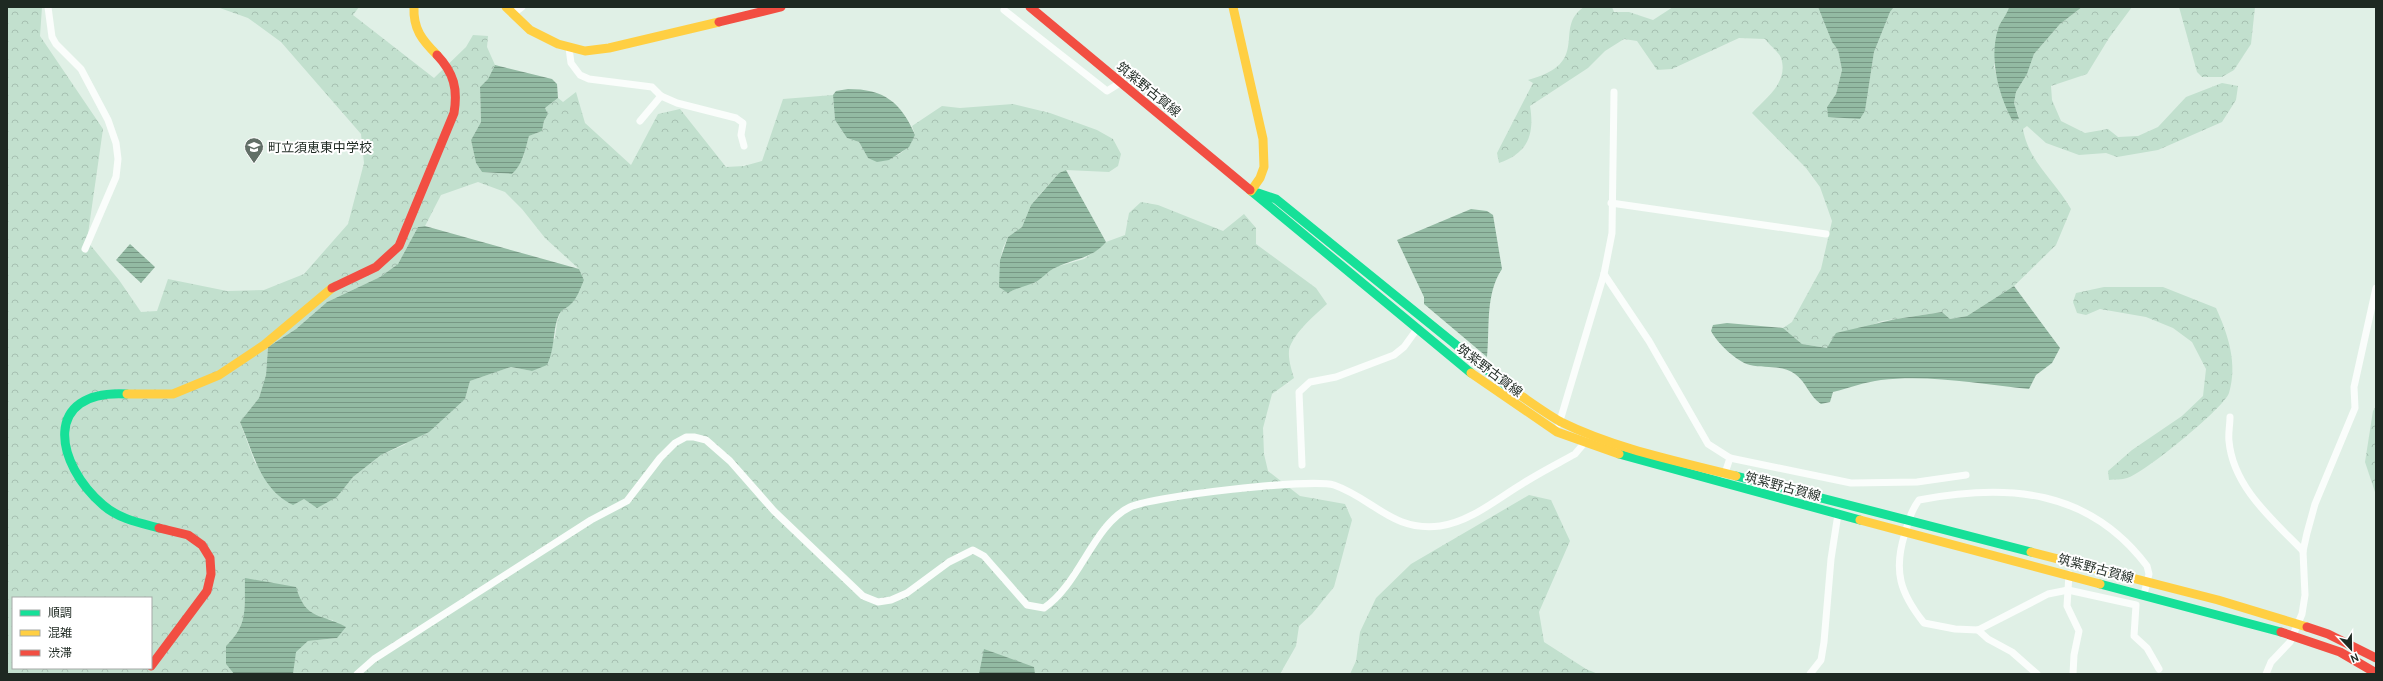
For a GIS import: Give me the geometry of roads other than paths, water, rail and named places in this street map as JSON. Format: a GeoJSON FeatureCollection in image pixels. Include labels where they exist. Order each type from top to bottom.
{"type":"FeatureCollection","features":[{"type":"Feature","properties":{"kind":"main road"},"geometry":{"type":"LineString","coordinates":[[152,664],[207,591],[212,580],[210,556],[198,540],[188,535],[115,513],[89,493],[72,463],[63,438],[68,415],[78,403],[94,396],[164,396],[195,387],[264,346],[330,289],[342,281],[370,271],[391,257],[399,246],[453,117],[455,105],[455,83],[445,63],[438,55],[426,46],[418,35],[413,23],[414,7]]}},
{"type":"Feature","properties":{"kind":"main road"},"geometry":{"type":"LineString","coordinates":[[506,7],[518,20],[535,33],[569,48],[586,51],[609,48],[749,11],[782,7]]}},
{"type":"Feature","properties":{"kind":"main road","name":"筑紫野古賀線"},"geometry":{"type":"LineString","coordinates":[[1030,7],[1047,23],[1203,149],[1251,191],[1478,379],[1557,432],[1585,444],[1838,514],[1907,526],[2147,582],[2298,624],[2328,634],[2376,658]]}},
{"type":"Feature","properties":{"kind":"main road"},"geometry":{"type":"LineString","coordinates":[[1233,7],[1263,139],[1265,162],[1261,179],[1251,191]]}},
{"type":"Feature","properties":{"kind":"main road","name":"筑紫野古賀線"},"geometry":{"type":"LineString","coordinates":[[1251,191],[1276,199],[1495,378],[1560,421],[1589,434],[1616,444],[1725,473],[2069,574],[2293,635],[2340,652],[2376,673]]}},
{"type":"Feature","properties":{"kind":"street"},"geometry":{"type":"LineString","coordinates":[[48,7],[52,37],[56,44],[81,69],[108,120],[116,144],[118,158],[116,177],[84,249]]}},
{"type":"Feature","properties":{"kind":"street"},"geometry":{"type":"LineString","coordinates":[[513,14],[522,7]]}},
{"type":"Feature","properties":{"kind":"street"},"geometry":{"type":"LineString","coordinates":[[1004,10],[1106,91],[1120,83]]}},
{"type":"Feature","properties":{"kind":"street"},"geometry":{"type":"LineString","coordinates":[[569,48],[570,63],[580,75],[589,79],[652,87],[661,96],[677,103],[736,118],[743,123],[741,135],[744,146]]}},
{"type":"Feature","properties":{"kind":"street"},"geometry":{"type":"LineString","coordinates":[[1557,432],[1604,274],[1612,233],[1614,92]]}},
{"type":"Feature","properties":{"kind":"street"},"geometry":{"type":"LineString","coordinates":[[640,121],[661,96]]}},
{"type":"Feature","properties":{"kind":"street"},"geometry":{"type":"LineString","coordinates":[[1612,203],[1826,234]]}},
{"type":"Feature","properties":{"kind":"street"},"geometry":{"type":"LineString","coordinates":[[1604,274],[1649,341],[1708,444],[1730,458],[1851,483],[1917,482],[1966,475]]}},
{"type":"Feature","properties":{"kind":"street"},"geometry":{"type":"LineString","coordinates":[[2266,674],[2271,662],[2290,642],[2298,624],[2305,595],[2303,551],[2315,504],[2355,408],[2354,387],[2376,288]]}},
{"type":"Feature","properties":{"kind":"street"},"geometry":{"type":"LineString","coordinates":[[1302,465],[1299,392],[1310,382],[1336,377],[1394,355],[1404,347],[1417,329]]}},
{"type":"Feature","properties":{"kind":"street"},"geometry":{"type":"LineString","coordinates":[[2230,417],[2228,440],[2231,455],[2245,486],[2265,512],[2303,551]]}},
{"type":"Feature","properties":{"kind":"street"},"geometry":{"type":"LineString","coordinates":[[357,674],[374,659],[591,520],[623,505],[660,458],[675,443],[686,438],[694,437],[706,440],[730,461],[774,511],[863,596],[878,602],[891,600],[907,593],[949,562],[973,550],[984,556],[1027,605],[1044,608],[1054,601],[1088,556],[1110,520],[1117,514],[1132,506],[1185,496],[1271,486],[1332,485],[1397,521],[1418,526],[1441,526],[1473,514],[1575,454],[1585,444],[1589,434]]}},
{"type":"Feature","properties":{"kind":"street"},"geometry":{"type":"LineString","coordinates":[[1722,483],[1730,458]]}},
{"type":"Feature","properties":{"kind":"street"},"geometry":{"type":"LineString","coordinates":[[2144,594],[2149,574],[2147,566],[2114,530],[2066,504],[2035,494],[2006,492],[1959,494],[1919,500],[1910,511],[1907,526],[1898,553],[1900,581],[1908,603],[1924,623],[1955,629],[1978,630],[2048,594],[2068,590],[2136,605],[2134,636],[2147,648],[2159,669]]}},
{"type":"Feature","properties":{"kind":"street"},"geometry":{"type":"LineString","coordinates":[[1810,674],[1821,660],[1824,642],[1831,559],[1838,514]]}},
{"type":"Feature","properties":{"kind":"street"},"geometry":{"type":"LineString","coordinates":[[2069,574],[2067,606],[2079,631],[2074,655],[2073,674]]}},
{"type":"Feature","properties":{"kind":"street"},"geometry":{"type":"LineString","coordinates":[[1978,630],[1988,640],[2012,652],[2036,674]]}},
{"type":"Feature","properties":{"kind":"place","name":"町立須恵東中学校"},"geometry":{"type":"Point","coordinates":[254,164]}}]}
